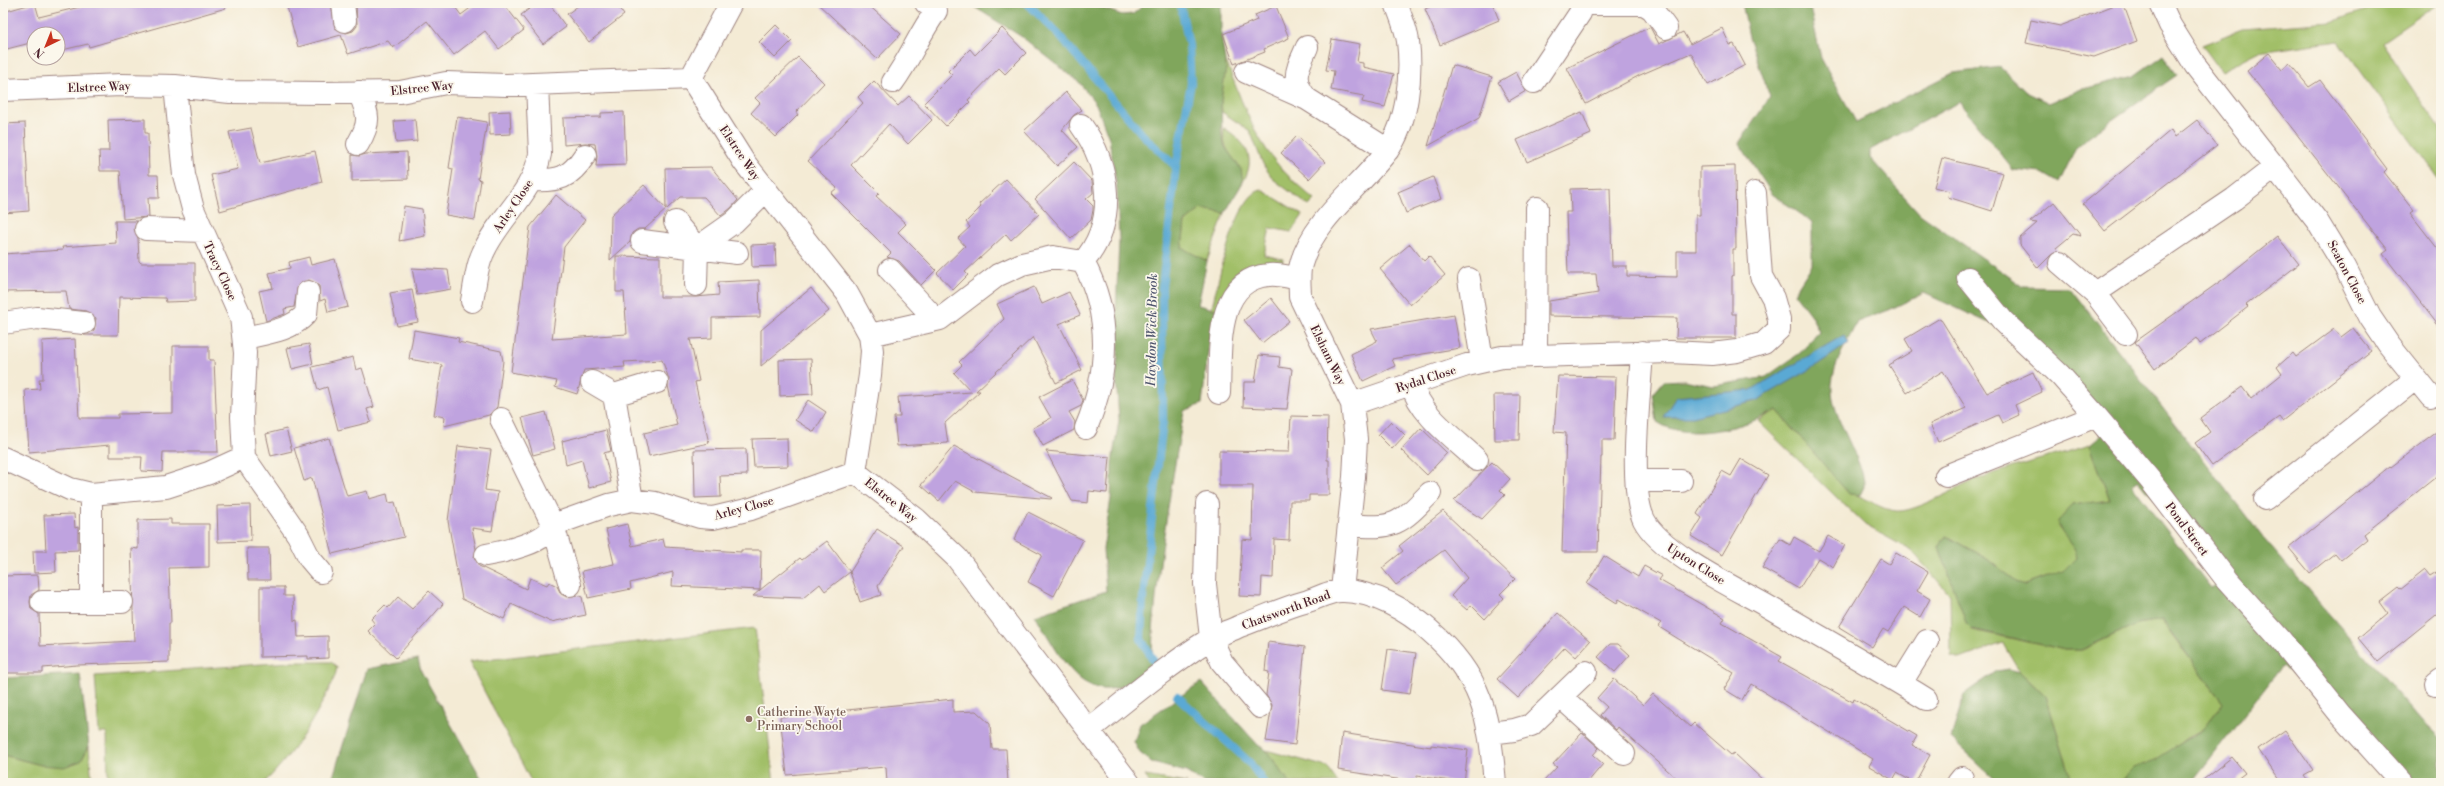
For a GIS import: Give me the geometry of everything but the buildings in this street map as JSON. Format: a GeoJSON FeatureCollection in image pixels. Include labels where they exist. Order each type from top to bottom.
{"type":"FeatureCollection","features":[{"type":"Feature","properties":{"kind":"street"},"geometry":{"type":"LineString","coordinates":[[691,78],[731,3]]}},
{"type":"Feature","properties":{"kind":"street","name":"Elsham Way"},"geometry":{"type":"LineString","coordinates":[[1342,590],[1350,525],[1356,439],[1352,404],[1300,297],[1299,279],[1301,264],[1324,223],[1353,187],[1388,150],[1402,117],[1410,82],[1408,40],[1396,3]]}},
{"type":"Feature","properties":{"kind":"street","name":"Seaton Close"},"geometry":{"type":"LineString","coordinates":[[2160,3],[2170,25],[2195,65],[2274,168],[2318,221],[2345,266],[2370,317],[2415,379],[2431,397]]}},
{"type":"Feature","properties":{"kind":"street"},"geometry":{"type":"LineString","coordinates":[[1534,82],[1580,13],[1583,4],[1645,4],[1652,9],[1666,28]]}},
{"type":"Feature","properties":{"kind":"street"},"geometry":{"type":"LineString","coordinates":[[893,82],[908,62],[931,7]]}},
{"type":"Feature","properties":{"kind":"street"},"geometry":{"type":"LineString","coordinates":[[1307,47],[1296,72],[1296,83],[1307,100]]}},
{"type":"Feature","properties":{"kind":"street"},"geometry":{"type":"LineString","coordinates":[[1246,72],[1307,100],[1388,150]]}},
{"type":"Feature","properties":{"kind":"street","name":"Elstree Way"},"geometry":{"type":"LineString","coordinates":[[3,90],[121,85],[175,86],[230,92],[400,92],[446,83],[473,85],[537,84],[691,78],[730,141],[766,190],[847,293],[870,335],[872,351],[870,375],[855,472],[916,519],[956,558],[1129,783]]}},
{"type":"Feature","properties":{"kind":"street","name":"Arley Close"},"geometry":{"type":"LineString","coordinates":[[472,302],[482,254],[532,180],[540,154],[537,84]]}},
{"type":"Feature","properties":{"kind":"street","name":"Tracy Close"},"geometry":{"type":"LineString","coordinates":[[175,86],[184,175],[193,209],[241,317],[244,338],[245,381],[242,417],[244,457]]}},
{"type":"Feature","properties":{"kind":"street"},"geometry":{"type":"LineString","coordinates":[[358,144],[368,121],[368,112],[359,92]]}},
{"type":"Feature","properties":{"kind":"street"},"geometry":{"type":"LineString","coordinates":[[1081,125],[1098,152],[1107,192],[1102,233],[1084,262]]}},
{"type":"Feature","properties":{"kind":"street"},"geometry":{"type":"LineString","coordinates":[[532,180],[550,181],[571,174],[584,156]]}},
{"type":"Feature","properties":{"kind":"street"},"geometry":{"type":"LineString","coordinates":[[2095,293],[2234,199],[2274,168]]}},
{"type":"Feature","properties":{"kind":"street"},"geometry":{"type":"LineString","coordinates":[[697,248],[734,222],[766,190]]}},
{"type":"Feature","properties":{"kind":"street"},"geometry":{"type":"LineString","coordinates":[[1469,279],[1492,359],[1536,355],[1602,355],[1642,352],[1712,354],[1752,348],[1764,343],[1779,329],[1779,319],[1773,298],[1765,286],[1762,276],[1755,193]]}},
{"type":"Feature","properties":{"kind":"street"},"geometry":{"type":"LineString","coordinates":[[1536,355],[1537,208]]}},
{"type":"Feature","properties":{"kind":"street"},"geometry":{"type":"LineString","coordinates":[[675,222],[697,248],[696,285]]}},
{"type":"Feature","properties":{"kind":"street"},"geometry":{"type":"LineString","coordinates":[[146,229],[202,231]]}},
{"type":"Feature","properties":{"kind":"street"},"geometry":{"type":"LineString","coordinates":[[642,241],[737,253]]}},
{"type":"Feature","properties":{"kind":"street"},"geometry":{"type":"LineString","coordinates":[[870,335],[936,320],[952,312],[986,284],[1010,269],[1039,259],[1053,257],[1084,262]]}},
{"type":"Feature","properties":{"kind":"street"},"geometry":{"type":"LineString","coordinates":[[1084,262],[1091,276],[1101,307],[1105,331],[1105,358],[1100,388],[1086,428]]}},
{"type":"Feature","properties":{"kind":"street"},"geometry":{"type":"LineString","coordinates":[[2060,263],[2095,293],[2126,334]]}},
{"type":"Feature","properties":{"kind":"street"},"geometry":{"type":"LineString","coordinates":[[890,270],[936,320]]}},
{"type":"Feature","properties":{"kind":"street"},"geometry":{"type":"LineString","coordinates":[[1219,393],[1222,322],[1226,309],[1234,295],[1245,284],[1267,275],[1299,279]]}},
{"type":"Feature","properties":{"kind":"street","name":"Pond Street"},"geometry":{"type":"LineString","coordinates":[[1968,278],[2003,321],[2060,375],[2096,416],[2151,481],[2227,580],[2280,639],[2340,714],[2402,783]]}},
{"type":"Feature","properties":{"kind":"street"},"geometry":{"type":"LineString","coordinates":[[244,338],[291,327],[300,321],[306,314],[308,292]]}},
{"type":"Feature","properties":{"kind":"street"},"geometry":{"type":"LineString","coordinates":[[3,323],[37,318],[84,323]]}},
{"type":"Feature","properties":{"kind":"street","name":"Upton Close"},"geometry":{"type":"LineString","coordinates":[[1642,352],[1637,481],[1639,504],[1644,520],[1664,544],[1705,570],[1901,683],[1926,699]]}},
{"type":"Feature","properties":{"kind":"street","name":"Rydal Close"},"geometry":{"type":"LineString","coordinates":[[1352,404],[1492,359]]}},
{"type":"Feature","properties":{"kind":"street"},"geometry":{"type":"LineString","coordinates":[[2265,498],[2415,379]]}},
{"type":"Feature","properties":{"kind":"street"},"geometry":{"type":"LineString","coordinates":[[592,382],[614,395],[657,382]]}},
{"type":"Feature","properties":{"kind":"street"},"geometry":{"type":"LineString","coordinates":[[1412,384],[1415,394],[1426,411],[1477,460]]}},
{"type":"Feature","properties":{"kind":"street"},"geometry":{"type":"LineString","coordinates":[[614,395],[632,500]]}},
{"type":"Feature","properties":{"kind":"street"},"geometry":{"type":"LineString","coordinates":[[1946,476],[2096,416]]}},
{"type":"Feature","properties":{"kind":"street"},"geometry":{"type":"LineString","coordinates":[[501,419],[552,524],[570,585]]}},
{"type":"Feature","properties":{"kind":"street"},"geometry":{"type":"LineString","coordinates":[[3,458],[70,488],[91,494],[166,487],[209,473],[244,457],[298,535],[310,559],[321,572]]}},
{"type":"Feature","properties":{"kind":"street","name":"Arley Close"},"geometry":{"type":"LineString","coordinates":[[552,524],[609,505],[632,500],[655,503],[700,517],[713,518],[751,509],[855,472]]}},
{"type":"Feature","properties":{"kind":"street"},"geometry":{"type":"LineString","coordinates":[[1637,481],[1681,481]]}},
{"type":"Feature","properties":{"kind":"street"},"geometry":{"type":"LineString","coordinates":[[1350,525],[1372,527],[1398,523],[1430,493]]}},
{"type":"Feature","properties":{"kind":"street"},"geometry":{"type":"LineString","coordinates":[[90,601],[91,494]]}},
{"type":"Feature","properties":{"kind":"street"},"geometry":{"type":"LineString","coordinates":[[1207,504],[1205,584],[1211,638],[1222,662],[1260,707]]}},
{"type":"Feature","properties":{"kind":"street"},"geometry":{"type":"LineString","coordinates":[[486,555],[542,537],[551,529],[552,524]]}},
{"type":"Feature","properties":{"kind":"street","name":"Chatsworth Road"},"geometry":{"type":"LineString","coordinates":[[1089,730],[1153,680],[1211,638],[1275,612],[1342,590],[1371,596],[1399,609],[1421,623],[1442,642],[1462,664],[1474,682],[1488,720],[1495,783]]}},
{"type":"Feature","properties":{"kind":"street"},"geometry":{"type":"LineString","coordinates":[[42,602],[122,602]]}},
{"type":"Feature","properties":{"kind":"street"},"geometry":{"type":"LineString","coordinates":[[1901,683],[1927,641]]}},
{"type":"Feature","properties":{"kind":"street"},"geometry":{"type":"LineString","coordinates":[[1490,733],[1514,730],[1531,725],[1586,672]]}},
{"type":"Feature","properties":{"kind":"street"},"geometry":{"type":"LineString","coordinates":[[1561,697],[1624,754]]}},
{"type":"Feature","properties":{"kind":"green space"},"geometry":{"type":"Polygon","coordinates":[[[968,3],[1088,3],[1122,15],[1133,14],[1146,3],[1221,3],[1221,32],[1226,68],[1221,101],[1222,136],[1225,147],[1241,169],[1243,182],[1225,213],[1201,209],[1185,222],[1182,248],[1207,261],[1198,305],[1218,310],[1210,335],[1202,404],[1184,411],[1160,564],[1153,626],[1152,664],[1132,680],[1116,688],[1097,688],[1085,683],[1075,674],[1065,663],[1035,615],[1106,591],[1103,549],[1111,498],[1112,462],[1119,420],[1116,377],[1119,343],[1116,312],[1119,241],[1117,189],[1109,138],[1096,104],[1079,82],[1022,37],[968,3]]]}},
{"type":"Feature","properties":{"kind":"green space"},"geometry":{"type":"Polygon","coordinates":[[[1742,3],[1809,3],[1821,58],[1856,122],[1953,73],[2000,67],[2026,92],[2049,103],[2079,90],[2134,76],[2163,55],[2177,75],[2089,136],[2076,148],[2059,183],[2042,173],[2013,170],[1959,102],[1870,150],[1870,158],[1920,214],[2024,287],[2070,288],[2264,539],[2422,721],[2441,739],[2441,783],[2393,783],[2296,659],[2293,675],[2283,665],[2192,783],[2119,783],[2134,768],[2155,760],[2203,729],[2223,703],[2162,620],[2137,624],[2081,650],[2065,650],[1972,629],[1966,623],[1939,547],[1946,536],[1987,559],[2016,582],[2025,585],[2063,571],[2077,557],[2074,547],[2061,531],[2058,521],[2073,505],[2110,500],[2090,445],[2102,435],[2032,343],[1924,293],[1889,310],[1857,322],[1835,368],[1832,384],[1833,397],[1836,410],[1860,466],[1864,487],[1860,495],[1849,494],[1777,410],[1750,422],[1734,427],[1701,432],[1670,428],[1657,422],[1653,394],[1664,381],[1684,380],[1714,386],[1766,377],[1800,353],[1819,332],[1812,317],[1794,293],[1812,265],[1812,222],[1772,194],[1739,143],[1770,97],[1749,37],[1742,3]],[[2139,480],[2132,485],[2211,588],[2221,582],[2139,480]]]}},
{"type":"Feature","properties":{"kind":"green space"},"geometry":{"type":"Polygon","coordinates":[[[2385,3],[2439,3],[2382,42],[2441,130],[2441,183],[2339,41],[2258,52],[2221,71],[2202,45],[2242,29],[2331,22],[2385,3]]]}},
{"type":"Feature","properties":{"kind":"green space"},"geometry":{"type":"Polygon","coordinates":[[[1226,61],[1241,100],[1259,138],[1279,166],[1315,200],[1309,206],[1273,179],[1263,164],[1250,131],[1222,112],[1221,101],[1226,61]]]}},
{"type":"Feature","properties":{"kind":"green space"},"geometry":{"type":"Polygon","coordinates":[[[1224,128],[1238,139],[1247,151],[1249,165],[1243,182],[1238,167],[1227,149],[1224,128]]]}},
{"type":"Feature","properties":{"kind":"green space"},"geometry":{"type":"Polygon","coordinates":[[[1262,190],[1303,215],[1291,232],[1270,228],[1264,255],[1283,259],[1282,265],[1218,310],[1212,308],[1223,261],[1236,223],[1244,206],[1253,195],[1262,190]]]}},
{"type":"Feature","properties":{"kind":"green space"},"geometry":{"type":"Polygon","coordinates":[[[1201,209],[1225,213],[1207,261],[1182,248],[1185,222],[1201,209]]]}},
{"type":"Feature","properties":{"kind":"green space"},"geometry":{"type":"Polygon","coordinates":[[[1777,410],[1849,493],[1862,497],[1884,508],[1897,511],[1915,508],[1968,483],[2018,465],[2090,445],[2110,500],[2073,505],[2058,527],[2077,551],[2077,557],[2063,571],[2025,585],[2016,582],[1987,559],[1946,536],[1939,547],[1972,630],[2065,650],[2082,650],[2137,624],[2161,620],[2223,703],[2203,729],[2190,736],[2130,783],[2073,783],[2046,697],[2020,672],[2003,643],[1960,659],[1951,656],[1950,595],[1912,551],[1865,525],[1758,421],[1777,410]]]}},
{"type":"Feature","properties":{"kind":"green space"},"geometry":{"type":"Polygon","coordinates":[[[755,628],[774,783],[532,783],[469,662],[755,628]]]}},
{"type":"Feature","properties":{"kind":"green space"},"geometry":{"type":"Polygon","coordinates":[[[418,659],[421,671],[484,783],[331,783],[367,669],[418,659]]]}},
{"type":"Feature","properties":{"kind":"green space"},"geometry":{"type":"Polygon","coordinates":[[[290,662],[331,662],[337,667],[335,676],[328,691],[305,732],[276,771],[264,783],[108,783],[107,733],[99,733],[95,676],[290,662]]]}},
{"type":"Feature","properties":{"kind":"green space"},"geometry":{"type":"Polygon","coordinates":[[[2009,669],[2020,672],[2046,697],[2073,783],[1999,783],[1951,739],[1964,694],[1997,671],[2009,669]]]}},
{"type":"Feature","properties":{"kind":"green space"},"geometry":{"type":"Polygon","coordinates":[[[80,674],[89,746],[81,761],[64,767],[41,765],[3,755],[3,678],[80,674]]]}},
{"type":"Feature","properties":{"kind":"green space"},"geometry":{"type":"Polygon","coordinates":[[[1201,682],[1258,745],[1266,750],[1290,783],[1204,783],[1186,772],[1153,763],[1140,753],[1134,742],[1140,724],[1201,682]]]}},
{"type":"Feature","properties":{"kind":"green space"},"geometry":{"type":"Polygon","coordinates":[[[89,746],[92,783],[3,783],[3,755],[41,765],[81,761],[89,746]]]}},
{"type":"Feature","properties":{"kind":"green space"},"geometry":{"type":"Polygon","coordinates":[[[1266,750],[1327,767],[1338,783],[1290,783],[1266,750]]]}},
{"type":"Feature","properties":{"kind":"green space"},"geometry":{"type":"Polygon","coordinates":[[[1145,776],[1187,783],[1150,783],[1145,776]]]}},
{"type":"Feature","properties":{"kind":"water"},"geometry":{"type":"Polygon","coordinates":[[[1844,335],[1849,343],[1811,369],[1756,401],[1692,417],[1663,417],[1676,397],[1751,390],[1844,335]]]}},
{"type":"Feature","properties":{"kind":"waterway","name":"Haydon Wick Brook"},"geometry":{"type":"LineString","coordinates":[[1027,3],[1058,34],[1142,134],[1176,167],[1162,287],[1163,421],[1143,598],[1141,639],[1155,663]]}},
{"type":"Feature","properties":{"kind":"waterway"},"geometry":{"type":"LineString","coordinates":[[1176,167],[1191,83],[1189,45],[1180,3]]}},
{"type":"Feature","properties":{"kind":"waterway","name":"Haydon Wick Brook"},"geometry":{"type":"LineString","coordinates":[[1177,696],[1250,763],[1264,783]]}},
{"type":"Feature","properties":{"kind":"place","name":"Catherine Wayte Primary School"},"geometry":{"type":"Point","coordinates":[749,719]}}]}
